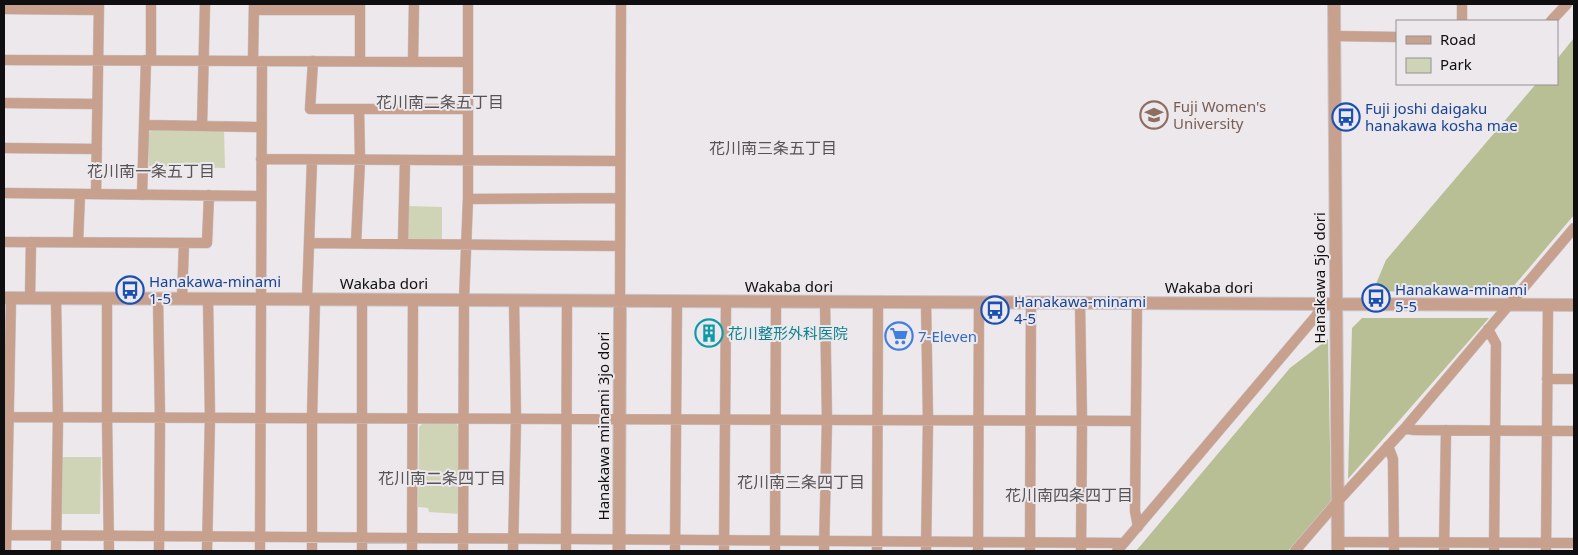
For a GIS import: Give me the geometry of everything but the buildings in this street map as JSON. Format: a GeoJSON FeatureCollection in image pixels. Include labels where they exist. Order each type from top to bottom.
{"type":"FeatureCollection","features":[{"type":"Feature","properties":{"kind":"street"},"geometry":{"type":"LineString","coordinates":[[142,195],[150,4]]}},
{"type":"Feature","properties":{"kind":"street"},"geometry":{"type":"LineString","coordinates":[[202,126],[205,4]]}},
{"type":"Feature","properties":{"kind":"street"},"geometry":{"type":"LineString","coordinates":[[413,61],[414,4]]}},
{"type":"Feature","properties":{"kind":"street"},"geometry":{"type":"LineString","coordinates":[[463,551],[464,300],[468,244],[468,4]]}},
{"type":"Feature","properties":{"kind":"street"},"geometry":{"type":"LineString","coordinates":[[620,302],[621,4]]}},
{"type":"Feature","properties":{"kind":"street","name":"Hanakawa 5jo dori"},"geometry":{"type":"LineString","coordinates":[[1334,4],[1330,303],[1338,501],[1338,547]]}},
{"type":"Feature","properties":{"kind":"street"},"geometry":{"type":"LineString","coordinates":[[1462,4],[1462,20]]}},
{"type":"Feature","properties":{"kind":"street"},"geometry":{"type":"LineString","coordinates":[[1552,20],[1567,4]]}},
{"type":"Feature","properties":{"kind":"street"},"geometry":{"type":"LineString","coordinates":[[4,10],[41,7],[99,7],[96,194]]}},
{"type":"Feature","properties":{"kind":"street"},"geometry":{"type":"LineString","coordinates":[[260,551],[261,127],[254,7],[360,7],[360,61]]}},
{"type":"Feature","properties":{"kind":"street"},"geometry":{"type":"LineString","coordinates":[[1334,36],[1396,37]]}},
{"type":"Feature","properties":{"kind":"street"},"geometry":{"type":"LineString","coordinates":[[4,60],[468,62]]}},
{"type":"Feature","properties":{"kind":"street"},"geometry":{"type":"LineString","coordinates":[[313,61],[310,109],[468,109]]}},
{"type":"Feature","properties":{"kind":"street"},"geometry":{"type":"LineString","coordinates":[[4,103],[97,104]]}},
{"type":"Feature","properties":{"kind":"street"},"geometry":{"type":"LineString","coordinates":[[356,243],[360,160],[359,109]]}},
{"type":"Feature","properties":{"kind":"street"},"geometry":{"type":"LineString","coordinates":[[145,126],[261,127]]}},
{"type":"Feature","properties":{"kind":"street"},"geometry":{"type":"LineString","coordinates":[[4,148],[97,149]]}},
{"type":"Feature","properties":{"kind":"street"},"geometry":{"type":"LineString","coordinates":[[261,159],[620,161]]}},
{"type":"Feature","properties":{"kind":"street"},"geometry":{"type":"LineString","coordinates":[[312,160],[309,243],[312,551]]}},
{"type":"Feature","properties":{"kind":"street"},"geometry":{"type":"LineString","coordinates":[[403,243],[405,161]]}},
{"type":"Feature","properties":{"kind":"street"},"geometry":{"type":"LineString","coordinates":[[4,193],[261,196]]}},
{"type":"Feature","properties":{"kind":"street"},"geometry":{"type":"LineString","coordinates":[[78,242],[80,194]]}},
{"type":"Feature","properties":{"kind":"street"},"geometry":{"type":"LineString","coordinates":[[4,242],[207,243],[209,195]]}},
{"type":"Feature","properties":{"kind":"street"},"geometry":{"type":"LineString","coordinates":[[468,198],[620,198]]}},
{"type":"Feature","properties":{"kind":"street"},"geometry":{"type":"LineString","coordinates":[[1295,551],[1405,428],[1574,228]]}},
{"type":"Feature","properties":{"kind":"street"},"geometry":{"type":"LineString","coordinates":[[30,298],[31,242]]}},
{"type":"Feature","properties":{"kind":"street"},"geometry":{"type":"LineString","coordinates":[[182,299],[184,243]]}},
{"type":"Feature","properties":{"kind":"street"},"geometry":{"type":"LineString","coordinates":[[309,243],[620,246]]}},
{"type":"Feature","properties":{"kind":"street"},"geometry":{"type":"LineString","coordinates":[[6,551],[7,298]]}},
{"type":"Feature","properties":{"kind":"street","name":"Wakaba dori"},"geometry":{"type":"LineString","coordinates":[[7,298],[1574,305]]}},
{"type":"Feature","properties":{"kind":"street"},"geometry":{"type":"LineString","coordinates":[[56,298],[58,417],[56,551]]}},
{"type":"Feature","properties":{"kind":"street"},"geometry":{"type":"LineString","coordinates":[[107,298],[109,551]]}},
{"type":"Feature","properties":{"kind":"street"},"geometry":{"type":"LineString","coordinates":[[158,299],[160,417],[159,551]]}},
{"type":"Feature","properties":{"kind":"street"},"geometry":{"type":"LineString","coordinates":[[207,551],[210,417],[208,299]]}},
{"type":"Feature","properties":{"kind":"street"},"geometry":{"type":"LineString","coordinates":[[362,300],[362,551]]}},
{"type":"Feature","properties":{"kind":"street"},"geometry":{"type":"LineString","coordinates":[[412,551],[413,300]]}},
{"type":"Feature","properties":{"kind":"street"},"geometry":{"type":"LineString","coordinates":[[513,551],[516,419],[514,300]]}},
{"type":"Feature","properties":{"kind":"street"},"geometry":{"type":"LineString","coordinates":[[566,301],[566,551]]}},
{"type":"Feature","properties":{"kind":"street","name":"Hanakawa minami 3jo dori"},"geometry":{"type":"LineString","coordinates":[[619,545],[620,302]]}},
{"type":"Feature","properties":{"kind":"street"},"geometry":{"type":"LineString","coordinates":[[675,551],[677,302]]}},
{"type":"Feature","properties":{"kind":"street"},"geometry":{"type":"LineString","coordinates":[[724,551],[726,302]]}},
{"type":"Feature","properties":{"kind":"street"},"geometry":{"type":"LineString","coordinates":[[775,551],[776,302]]}},
{"type":"Feature","properties":{"kind":"street"},"geometry":{"type":"LineString","coordinates":[[824,551],[827,420],[825,302]]}},
{"type":"Feature","properties":{"kind":"street"},"geometry":{"type":"LineString","coordinates":[[877,546],[878,302]]}},
{"type":"Feature","properties":{"kind":"street"},"geometry":{"type":"LineString","coordinates":[[926,302],[928,420],[926,546]]}},
{"type":"Feature","properties":{"kind":"street"},"geometry":{"type":"LineString","coordinates":[[978,546],[977,421],[979,302]]}},
{"type":"Feature","properties":{"kind":"street"},"geometry":{"type":"LineString","coordinates":[[1030,547],[1031,302]]}},
{"type":"Feature","properties":{"kind":"street"},"geometry":{"type":"LineString","coordinates":[[1080,302],[1082,421],[1081,547]]}},
{"type":"Feature","properties":{"kind":"street"},"geometry":{"type":"LineString","coordinates":[[1137,303],[1135,511],[1138,527]]}},
{"type":"Feature","properties":{"kind":"street"},"geometry":{"type":"LineString","coordinates":[[1117,551],[1316,316],[1330,303]]}},
{"type":"Feature","properties":{"kind":"street"},"geometry":{"type":"LineString","coordinates":[[1546,547],[1548,304]]}},
{"type":"Feature","properties":{"kind":"street"},"geometry":{"type":"LineString","coordinates":[[1488,329],[1496,344],[1494,547]]}},
{"type":"Feature","properties":{"kind":"street"},"geometry":{"type":"LineString","coordinates":[[1547,379],[1574,379]]}},
{"type":"Feature","properties":{"kind":"street"},"geometry":{"type":"LineString","coordinates":[[6,417],[1136,421]]}},
{"type":"Feature","properties":{"kind":"street"},"geometry":{"type":"LineString","coordinates":[[1405,428],[1413,430],[1574,431]]}},
{"type":"Feature","properties":{"kind":"street"},"geometry":{"type":"LineString","coordinates":[[1444,547],[1446,430]]}},
{"type":"Feature","properties":{"kind":"street"},"geometry":{"type":"LineString","coordinates":[[1388,446],[1393,459],[1394,547]]}},
{"type":"Feature","properties":{"kind":"street"},"geometry":{"type":"LineString","coordinates":[[5,536],[566,538],[619,545],[675,539],[824,540],[877,546],[1081,547],[1124,543]]}},
{"type":"Feature","properties":{"kind":"street"},"geometry":{"type":"LineString","coordinates":[[1338,547],[1546,547],[1574,543]]}},
{"type":"Feature","properties":{"kind":"green space"},"geometry":{"type":"Polygon","coordinates":[[[1574,38],[1574,215],[1507,294],[1373,291],[1386,260],[1535,85],[1558,85],[1558,58],[1574,38]]]}},
{"type":"Feature","properties":{"kind":"green space"},"geometry":{"type":"Polygon","coordinates":[[[224,129],[225,168],[149,166],[149,132],[153,130],[224,129]]]}},
{"type":"Feature","properties":{"kind":"green space"},"geometry":{"type":"Polygon","coordinates":[[[407,206],[442,207],[442,241],[411,241],[407,237],[407,206]]]}},
{"type":"Feature","properties":{"kind":"green space"},"geometry":{"type":"Polygon","coordinates":[[[1362,318],[1489,318],[1348,479],[1352,328],[1362,318]]]}},
{"type":"Feature","properties":{"kind":"green space"},"geometry":{"type":"Polygon","coordinates":[[[1328,339],[1331,501],[1288,551],[1136,551],[1290,368],[1328,339]]]}},
{"type":"Feature","properties":{"kind":"green space"},"geometry":{"type":"Polygon","coordinates":[[[423,423],[456,423],[459,428],[460,514],[429,512],[428,508],[418,507],[419,427],[423,423]]]}},
{"type":"Feature","properties":{"kind":"green space"},"geometry":{"type":"Polygon","coordinates":[[[62,457],[101,457],[100,514],[62,514],[62,457]]]}},
{"type":"Feature","properties":{"kind":"place","name":"Fuji Women's University"},"geometry":{"type":"Point","coordinates":[1154,115]}},
{"type":"Feature","properties":{"kind":"place","name":"Fuji joshi daigaku hanakawa kosha mae"},"geometry":{"type":"Point","coordinates":[1346,117]}},
{"type":"Feature","properties":{"kind":"place","name":"Hanakawa-minami 1-5"},"geometry":{"type":"Point","coordinates":[130,290]}},
{"type":"Feature","properties":{"kind":"place","name":"Hanakawa-minami 5-5"},"geometry":{"type":"Point","coordinates":[1376,298]}},
{"type":"Feature","properties":{"kind":"place","name":"Hanakawa-minami 4-5"},"geometry":{"type":"Point","coordinates":[995,310]}},
{"type":"Feature","properties":{"kind":"place","name":"花川整形外科医院"},"geometry":{"type":"Point","coordinates":[709,333]}},
{"type":"Feature","properties":{"kind":"place","name":"7-Eleven"},"geometry":{"type":"Point","coordinates":[899,336]}},
{"type":"Feature","properties":{"kind":"district","name":"花川南二条五丁目"},"geometry":{"type":"Point","coordinates":[440,102]}},
{"type":"Feature","properties":{"kind":"district","name":"花川南三条五丁目"},"geometry":{"type":"Point","coordinates":[773,148]}},
{"type":"Feature","properties":{"kind":"district","name":"花川南一条五丁目"},"geometry":{"type":"Point","coordinates":[151,171]}},
{"type":"Feature","properties":{"kind":"district","name":"花川南二条四丁目"},"geometry":{"type":"Point","coordinates":[442,478]}},
{"type":"Feature","properties":{"kind":"district","name":"花川南三条四丁目"},"geometry":{"type":"Point","coordinates":[801,482]}},
{"type":"Feature","properties":{"kind":"district","name":"花川南四条四丁目"},"geometry":{"type":"Point","coordinates":[1069,495]}}]}
